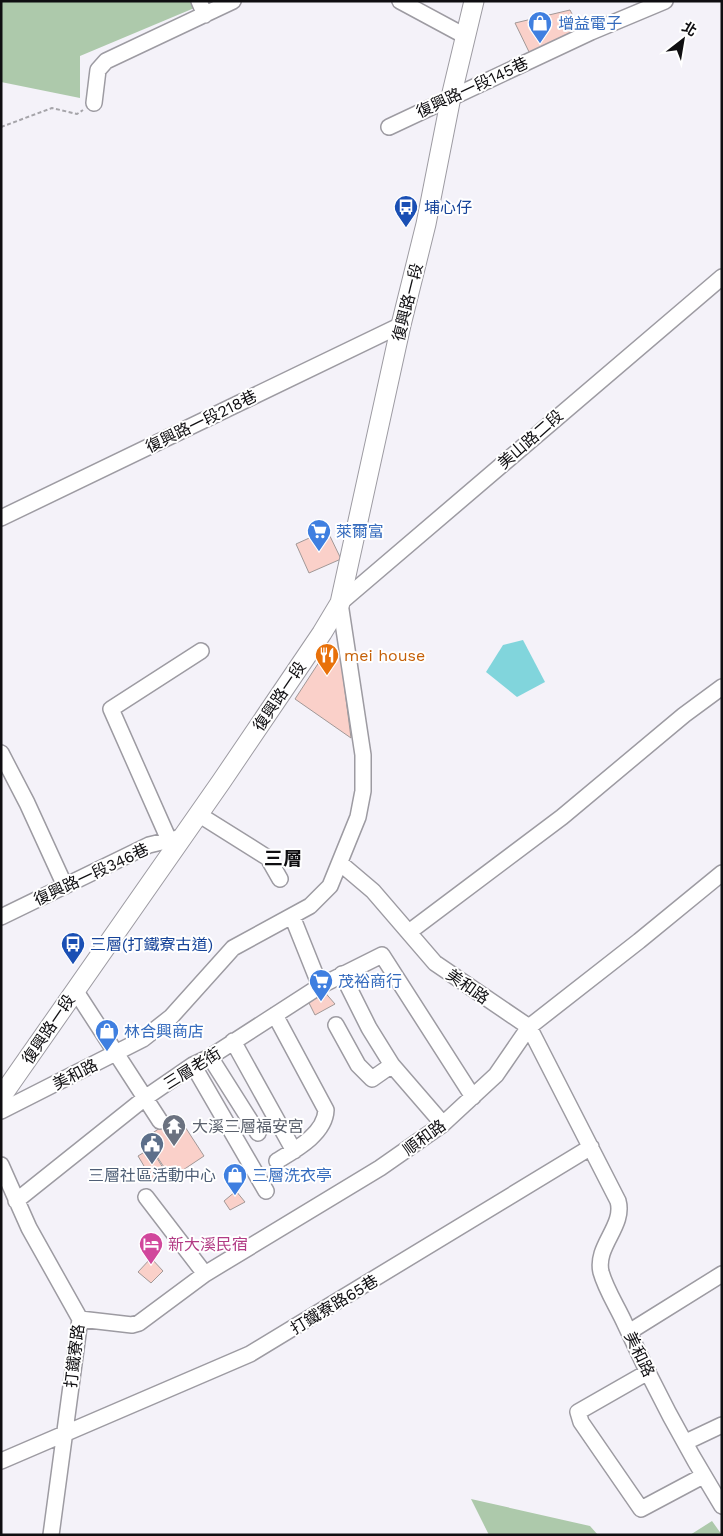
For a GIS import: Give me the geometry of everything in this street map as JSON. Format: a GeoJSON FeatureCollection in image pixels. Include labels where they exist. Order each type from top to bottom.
{"type":"FeatureCollection","features":[{"type":"Feature","properties":{"kind":"main road","name":"復興路一段"},"geometry":{"type":"LineString","coordinates":[[1,1097],[75,990],[175,839],[198,814],[322,633],[340,603],[401,325],[426,224],[450,97],[474,1]]}},
{"type":"Feature","properties":{"kind":"street"},"geometry":{"type":"LineString","coordinates":[[94,103],[98,70],[106,61],[202,8],[233,1]]}},
{"type":"Feature","properties":{"kind":"street"},"geometry":{"type":"LineString","coordinates":[[400,1],[465,36]]}},
{"type":"Feature","properties":{"kind":"street","name":"復興路一段145巷"},"geometry":{"type":"LineString","coordinates":[[389,127],[450,97],[664,1]]}},
{"type":"Feature","properties":{"kind":"street","name":"美山路二段"},"geometry":{"type":"LineString","coordinates":[[340,603],[722,277]]}},
{"type":"Feature","properties":{"kind":"street","name":"復興路一段218巷"},"geometry":{"type":"LineString","coordinates":[[1,518],[401,325]]}},
{"type":"Feature","properties":{"kind":"street"},"geometry":{"type":"LineString","coordinates":[[340,603],[363,755],[363,791],[358,817],[340,863]]}},
{"type":"Feature","properties":{"kind":"street"},"geometry":{"type":"LineString","coordinates":[[175,839],[111,709],[201,651]]}},
{"type":"Feature","properties":{"kind":"street"},"geometry":{"type":"LineString","coordinates":[[409,932],[562,817],[684,715],[722,687]]}},
{"type":"Feature","properties":{"kind":"street"},"geometry":{"type":"LineString","coordinates":[[1,753],[27,803],[65,886]]}},
{"type":"Feature","properties":{"kind":"street"},"geometry":{"type":"LineString","coordinates":[[198,814],[268,858],[280,879]]}},
{"type":"Feature","properties":{"kind":"street","name":"復興路一段346巷"},"geometry":{"type":"LineString","coordinates":[[1,917],[149,845],[175,839]]}},
{"type":"Feature","properties":{"kind":"street","name":"美和路"},"geometry":{"type":"LineString","coordinates":[[1,1111],[143,1039],[171,1018],[233,948],[292,916],[320,898],[330,886],[340,863],[373,891],[435,963],[529,1027],[620,1208],[618,1217],[603,1247],[601,1272],[648,1372],[703,1476],[722,1506]]}},
{"type":"Feature","properties":{"kind":"street","name":"順和路"},"geometry":{"type":"LineString","coordinates":[[80,1319],[136,1324],[205,1274],[380,1168],[442,1124],[473,1098],[496,1075],[529,1027],[646,936],[722,873]]}},
{"type":"Feature","properties":{"kind":"street"},"geometry":{"type":"LineString","coordinates":[[292,916],[320,986]]}},
{"type":"Feature","properties":{"kind":"street","name":"三層老街"},"geometry":{"type":"LineString","coordinates":[[16,1201],[145,1098],[193,1065],[210,1057],[320,986],[382,955],[473,1098]]}},
{"type":"Feature","properties":{"kind":"street"},"geometry":{"type":"LineString","coordinates":[[342,974],[369,1028],[392,1065],[442,1124]]}},
{"type":"Feature","properties":{"kind":"street"},"geometry":{"type":"LineString","coordinates":[[75,990],[160,1122]]}},
{"type":"Feature","properties":{"kind":"street"},"geometry":{"type":"LineString","coordinates":[[275,1014],[326,1110],[319,1128],[294,1151],[277,1161]]}},
{"type":"Feature","properties":{"kind":"street"},"geometry":{"type":"LineString","coordinates":[[336,1025],[358,1065],[372,1079],[392,1065]]}},
{"type":"Feature","properties":{"kind":"street"},"geometry":{"type":"LineString","coordinates":[[233,1041],[294,1151]]}},
{"type":"Feature","properties":{"kind":"street"},"geometry":{"type":"LineString","coordinates":[[210,1057],[258,1133]]}},
{"type":"Feature","properties":{"kind":"street"},"geometry":{"type":"LineString","coordinates":[[193,1065],[266,1191]]}},
{"type":"Feature","properties":{"kind":"street","name":"打鐵寮路65巷"},"geometry":{"type":"LineString","coordinates":[[1,1461],[250,1354],[591,1147]]}},
{"type":"Feature","properties":{"kind":"street","name":"打鐵寮路"},"geometry":{"type":"LineString","coordinates":[[1,1165],[16,1201],[80,1319],[51,1535]]}},
{"type":"Feature","properties":{"kind":"street"},"geometry":{"type":"LineString","coordinates":[[146,1197],[205,1274]]}},
{"type":"Feature","properties":{"kind":"street"},"geometry":{"type":"LineString","coordinates":[[629,1332],[722,1274]]}},
{"type":"Feature","properties":{"kind":"street"},"geometry":{"type":"LineString","coordinates":[[648,1372],[578,1412],[581,1422],[641,1509],[703,1476]]}},
{"type":"Feature","properties":{"kind":"street"},"geometry":{"type":"LineString","coordinates":[[686,1442],[722,1425]]}},
{"type":"Feature","properties":{"kind":"path"},"geometry":{"type":"LineString","coordinates":[[1,127],[52,108],[76,114],[94,103]]}},
{"type":"Feature","properties":{"kind":"green space"},"geometry":{"type":"Polygon","coordinates":[[[1,1],[211,1],[80,56],[80,98],[1,82],[1,1]]]}},
{"type":"Feature","properties":{"kind":"green space"},"geometry":{"type":"Polygon","coordinates":[[[471,1499],[590,1526],[598,1535],[489,1535],[471,1499]]]}},
{"type":"Feature","properties":{"kind":"green space"},"geometry":{"type":"Polygon","coordinates":[[[712,1521],[722,1535],[690,1535],[712,1521]]]}},
{"type":"Feature","properties":{"kind":"water"},"geometry":{"type":"Polygon","coordinates":[[[523,640],[545,682],[517,697],[486,672],[503,645],[523,640]]]}},
{"type":"Feature","properties":{"kind":"building","name":"增益電子"},"geometry":{"type":"Polygon","coordinates":[[[570,10],[581,32],[531,56],[515,23],[570,10]]]}},
{"type":"Feature","properties":{"kind":"building","name":"萊爾富"},"geometry":{"type":"Polygon","coordinates":[[[327,530],[341,559],[309,573],[296,544],[327,530]]]}},
{"type":"Feature","properties":{"kind":"building","name":"mei house"},"geometry":{"type":"Polygon","coordinates":[[[340,652],[351,738],[295,699],[325,653],[340,652]]]}},
{"type":"Feature","properties":{"kind":"building","name":"茂裕商行"},"geometry":{"type":"Polygon","coordinates":[[[322,989],[335,1004],[315,1015],[307,999],[322,989]]]}},
{"type":"Feature","properties":{"kind":"building","name":"大溪三層福安宮"},"geometry":{"type":"Polygon","coordinates":[[[178,1116],[204,1156],[171,1178],[145,1138],[178,1116]]]}},
{"type":"Feature","properties":{"kind":"building","name":"三層社區活動中心"},"geometry":{"type":"Polygon","coordinates":[[[151,1148],[166,1173],[153,1181],[138,1156],[151,1148]]]}},
{"type":"Feature","properties":{"kind":"building","name":"三層洗衣亭"},"geometry":{"type":"Polygon","coordinates":[[[236,1191],[245,1202],[230,1210],[224,1201],[236,1191]]]}},
{"type":"Feature","properties":{"kind":"building","name":"新大溪民宿"},"geometry":{"type":"Polygon","coordinates":[[[151,1258],[163,1271],[151,1283],[138,1272],[151,1258]]]}},
{"type":"Feature","properties":{"kind":"place","name":"增益電子"},"geometry":{"type":"Point","coordinates":[540,44]}},
{"type":"Feature","properties":{"kind":"place","name":"埔心仔"},"geometry":{"type":"Point","coordinates":[406,228]}},
{"type":"Feature","properties":{"kind":"place","name":"萊爾富"},"geometry":{"type":"Point","coordinates":[319,552]}},
{"type":"Feature","properties":{"kind":"place","name":"mei house"},"geometry":{"type":"Point","coordinates":[327,676]}},
{"type":"Feature","properties":{"kind":"place","name":"三層(打鐵寮古道)"},"geometry":{"type":"Point","coordinates":[73,965]}},
{"type":"Feature","properties":{"kind":"place","name":"茂裕商行"},"geometry":{"type":"Point","coordinates":[321,1002]}},
{"type":"Feature","properties":{"kind":"place","name":"林合興商店"},"geometry":{"type":"Point","coordinates":[107,1052]}},
{"type":"Feature","properties":{"kind":"place","name":"大溪三層福安宮"},"geometry":{"type":"Point","coordinates":[174,1147]}},
{"type":"Feature","properties":{"kind":"place","name":"三層社區活動中心"},"geometry":{"type":"Point","coordinates":[152,1165]}},
{"type":"Feature","properties":{"kind":"place","name":"三層洗衣亭"},"geometry":{"type":"Point","coordinates":[235,1196]}},
{"type":"Feature","properties":{"kind":"place","name":"新大溪民宿"},"geometry":{"type":"Point","coordinates":[151,1265]}},
{"type":"Feature","properties":{"kind":"district","name":"三層"},"geometry":{"type":"Point","coordinates":[283,858]}}]}
